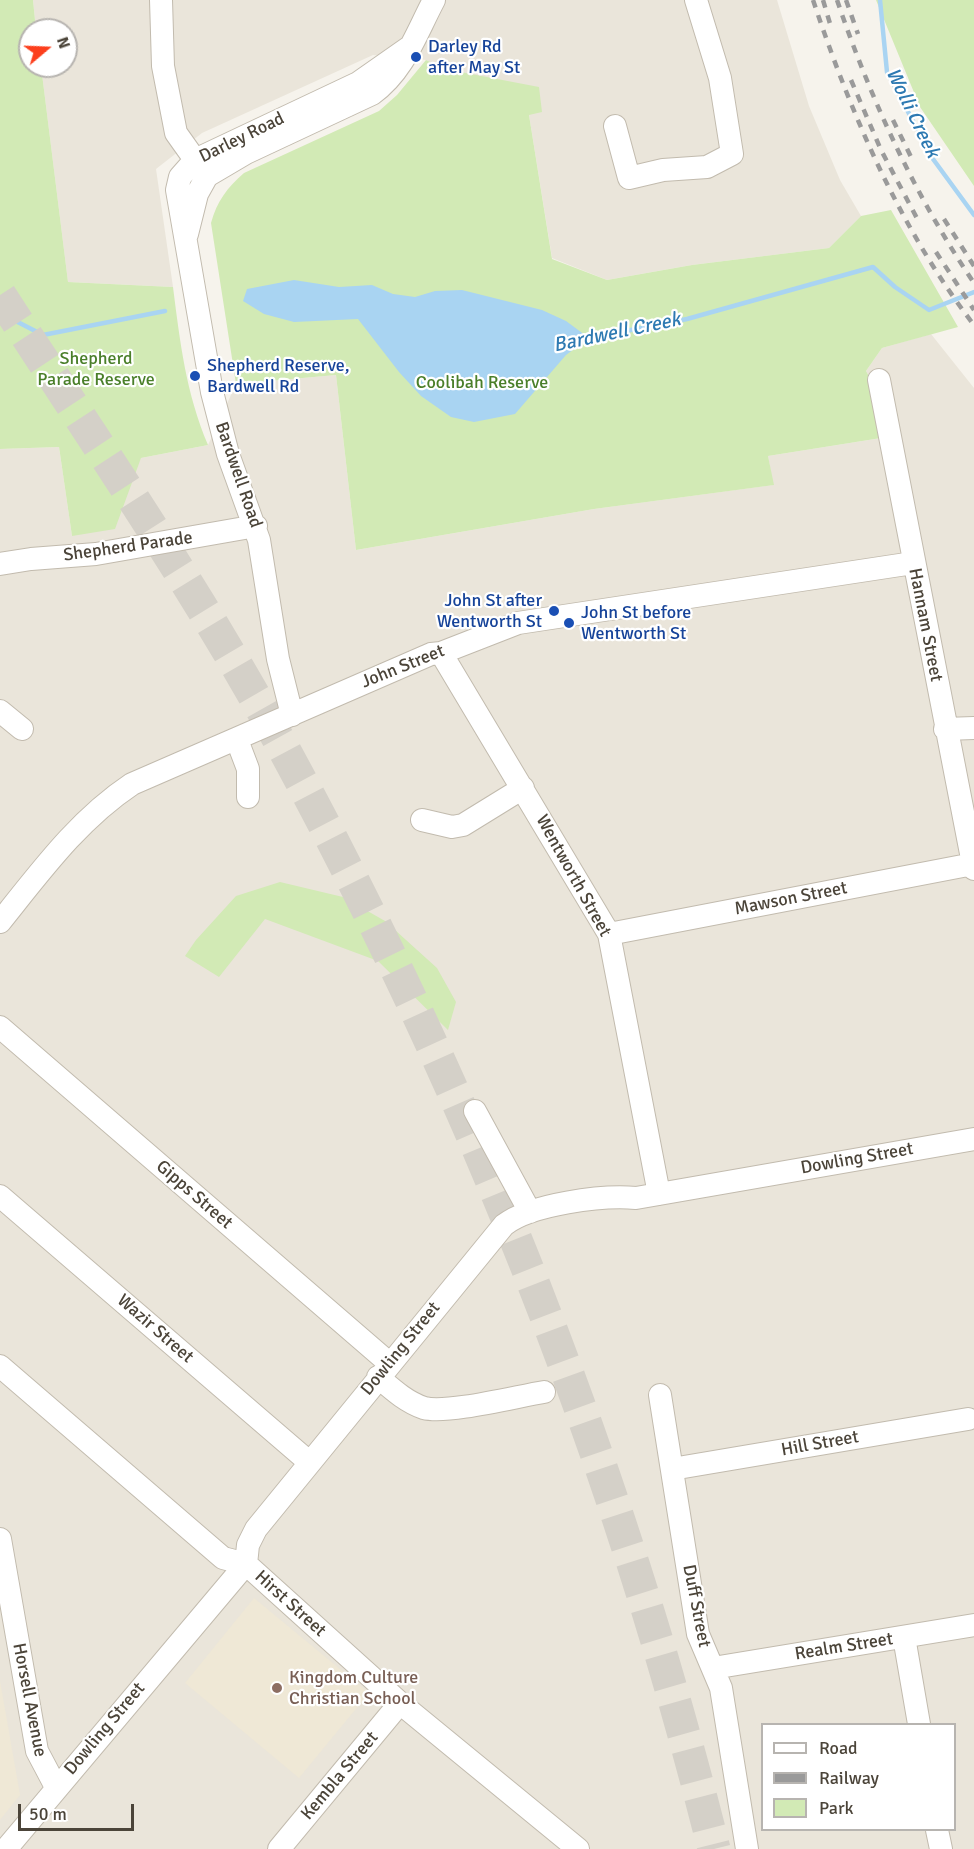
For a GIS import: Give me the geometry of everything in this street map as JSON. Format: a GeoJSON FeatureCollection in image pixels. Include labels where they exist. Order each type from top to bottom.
{"type":"FeatureCollection","features":[{"type":"Feature","properties":{"kind":"street"},"geometry":{"type":"LineString","coordinates":[[160,0],[163,66],[176,133],[201,168]]}},
{"type":"Feature","properties":{"kind":"street","name":"Darley Road"},"geometry":{"type":"LineString","coordinates":[[187,235],[177,190],[180,177],[201,168],[358,83],[408,48],[434,0]]}},
{"type":"Feature","properties":{"kind":"street"},"geometry":{"type":"LineString","coordinates":[[615,126],[629,178],[663,170],[707,167],[732,154],[720,78],[696,0]]}},
{"type":"Feature","properties":{"kind":"street","name":"Bardwell Road"},"geometry":{"type":"LineString","coordinates":[[187,235],[207,364],[221,431],[256,526],[280,668],[292,715]]}},
{"type":"Feature","properties":{"kind":"street","name":"Hannam Street"},"geometry":{"type":"LineString","coordinates":[[879,380],[973,867]]}},
{"type":"Feature","properties":{"kind":"street","name":"Shepherd Parade"},"geometry":{"type":"LineString","coordinates":[[0,564],[96,554],[256,526]]}},
{"type":"Feature","properties":{"kind":"street","name":"John Street"},"geometry":{"type":"LineString","coordinates":[[0,922],[67,838],[104,803],[132,784],[431,654],[441,653],[518,623],[913,563]]}},
{"type":"Feature","properties":{"kind":"street","name":"Wentworth Street"},"geometry":{"type":"LineString","coordinates":[[441,653],[609,934],[659,1194]]}},
{"type":"Feature","properties":{"kind":"street"},"geometry":{"type":"LineString","coordinates":[[0,711],[22,729]]}},
{"type":"Feature","properties":{"kind":"street"},"geometry":{"type":"LineString","coordinates":[[945,729],[974,728]]}},
{"type":"Feature","properties":{"kind":"street"},"geometry":{"type":"LineString","coordinates":[[237,740],[248,769],[248,797]]}},
{"type":"Feature","properties":{"kind":"street"},"geometry":{"type":"LineString","coordinates":[[422,820],[452,827],[463,825],[523,788]]}},
{"type":"Feature","properties":{"kind":"street","name":"Mawson Street"},"geometry":{"type":"LineString","coordinates":[[609,934],[973,867]]}},
{"type":"Feature","properties":{"kind":"street","name":"Gipps Street"},"geometry":{"type":"LineString","coordinates":[[0,1027],[383,1370],[404,1398],[426,1408],[444,1408],[544,1392]]}},
{"type":"Feature","properties":{"kind":"street"},"geometry":{"type":"LineString","coordinates":[[475,1111],[530,1212]]}},
{"type":"Feature","properties":{"kind":"street","name":"Dowling Street"},"geometry":{"type":"LineString","coordinates":[[6,1849],[246,1564],[248,1545],[256,1529],[383,1370],[504,1225],[513,1218],[569,1204],[659,1194],[974,1139]]}},
{"type":"Feature","properties":{"kind":"street","name":"Wazir Street"},"geometry":{"type":"LineString","coordinates":[[0,1196],[309,1462]]}},
{"type":"Feature","properties":{"kind":"street","name":"Hirst Street"},"geometry":{"type":"LineString","coordinates":[[0,1366],[223,1558],[246,1564],[554,1842],[578,1849]]}},
{"type":"Feature","properties":{"kind":"street","name":"Duff Street"},"geometry":{"type":"LineString","coordinates":[[660,1395],[698,1634],[704,1653],[721,1688],[747,1849]]}},
{"type":"Feature","properties":{"kind":"street","name":"Hill Street"},"geometry":{"type":"LineString","coordinates":[[672,1469],[968,1419]]}},
{"type":"Feature","properties":{"kind":"street","name":"Horsell Avenue"},"geometry":{"type":"LineString","coordinates":[[0,1539],[37,1750],[56,1787]]}},
{"type":"Feature","properties":{"kind":"street","name":"Realm Street"},"geometry":{"type":"LineString","coordinates":[[713,1668],[974,1625]]}},
{"type":"Feature","properties":{"kind":"street"},"geometry":{"type":"LineString","coordinates":[[904,1637],[920,1723]]}},
{"type":"Feature","properties":{"kind":"street","name":"Kembla Street"},"geometry":{"type":"LineString","coordinates":[[279,1849],[400,1703]]}},
{"type":"Feature","properties":{"kind":"street"},"geometry":{"type":"LineString","coordinates":[[938,1831],[941,1849]]}},
{"type":"Feature","properties":{"kind":"shaded area"},"geometry":{"type":"Polygon","coordinates":[[[33,0],[777,0],[809,106],[840,180],[861,216],[829,248],[692,265],[607,280],[552,258],[529,115],[426,60],[373,55],[202,133],[156,169],[173,287],[68,282],[42,78],[78,78],[78,18],[35,18],[33,0]]]}},
{"type":"Feature","properties":{"kind":"shaded area"},"geometry":{"type":"Polygon","coordinates":[[[931,334],[974,388],[974,1849],[0,1849],[0,449],[59,447],[72,536],[141,458],[208,445],[236,384],[336,375],[356,550],[594,509],[773,485],[768,456],[881,438],[878,392],[866,371],[882,348],[931,334]]]}},
{"type":"Feature","properties":{"kind":"shaded area","name":"Kingdom Culture Christian School"},"geometry":{"type":"Polygon","coordinates":[[[254,1598],[369,1693],[299,1778],[185,1683],[254,1598]]]}},
{"type":"Feature","properties":{"kind":"shaded area"},"geometry":{"type":"Polygon","coordinates":[[[0,1681],[20,1795],[0,1820],[0,1681]]]}},
{"type":"Feature","properties":{"kind":"green space","name":"Shepherd Parade Reserve"},"geometry":{"type":"Polygon","coordinates":[[[0,0],[33,0],[35,18],[18,18],[18,78],[42,78],[68,282],[173,287],[189,387],[208,445],[141,458],[115,529],[72,536],[59,447],[0,449],[0,0]]]}},
{"type":"Feature","properties":{"kind":"green space"},"geometry":{"type":"Polygon","coordinates":[[[876,0],[974,0],[974,186],[920,107],[876,0]]]}},
{"type":"Feature","properties":{"kind":"green space","name":"Coolibah Reserve"},"geometry":{"type":"Polygon","coordinates":[[[426,60],[445,69],[539,87],[542,112],[529,115],[552,259],[607,280],[692,265],[829,248],[861,216],[891,210],[958,327],[882,348],[866,371],[878,392],[881,438],[768,456],[774,485],[594,509],[356,550],[336,375],[236,384],[211,223],[223,195],[244,173],[379,111],[397,95],[426,60]]]}},
{"type":"Feature","properties":{"kind":"green space"},"geometry":{"type":"Polygon","coordinates":[[[280,882],[343,897],[385,921],[437,968],[456,1002],[448,1030],[378,961],[265,919],[219,977],[185,956],[196,940],[236,896],[280,882]]]}},
{"type":"Feature","properties":{"kind":"water"},"geometry":{"type":"Polygon","coordinates":[[[294,280],[339,287],[372,285],[393,294],[415,297],[435,291],[462,290],[542,310],[566,321],[589,338],[566,355],[515,414],[474,422],[451,417],[421,396],[399,372],[358,319],[294,322],[264,314],[243,301],[247,289],[294,280]]]}},
{"type":"Feature","properties":{"kind":"waterway","name":"Wolli Creek"},"geometry":{"type":"LineString","coordinates":[[880,0],[887,72],[933,159],[974,215]]}},
{"type":"Feature","properties":{"kind":"waterway","name":"Bardwell Creek"},"geometry":{"type":"LineString","coordinates":[[585,339],[687,319],[873,267],[895,287],[929,310],[974,292]]}},
{"type":"Feature","properties":{"kind":"waterway","name":"Bardwell Creek"},"geometry":{"type":"LineString","coordinates":[[0,310],[4,315],[43,335],[165,311]]}},
{"type":"Feature","properties":{"kind":"tunnel"},"geometry":{"type":"LineString","coordinates":[[0,295],[144,516],[248,685],[350,874],[415,1008],[476,1144],[533,1282],[585,1421],[633,1562],[676,1705],[714,1849]]}},
{"type":"Feature","properties":{"kind":"railway"},"geometry":{"type":"LineString","coordinates":[[813,0],[861,128],[880,169],[923,250],[974,325]]}},
{"type":"Feature","properties":{"kind":"railway"},"geometry":{"type":"LineString","coordinates":[[823,0],[831,27]]}},
{"type":"Feature","properties":{"kind":"railway"},"geometry":{"type":"LineString","coordinates":[[837,0],[864,74],[896,146],[932,216],[974,283]]}},
{"type":"Feature","properties":{"kind":"railway"},"geometry":{"type":"LineString","coordinates":[[846,0],[858,34]]}},
{"type":"Feature","properties":{"kind":"railway"},"geometry":{"type":"LineString","coordinates":[[851,80],[881,150],[920,224]]}},
{"type":"Feature","properties":{"kind":"railway"},"geometry":{"type":"LineString","coordinates":[[893,120],[913,161]]}},
{"type":"Feature","properties":{"kind":"railway"},"geometry":{"type":"LineString","coordinates":[[944,219],[974,266]]}},
{"type":"Feature","properties":{"kind":"railway"},"geometry":{"type":"LineString","coordinates":[[936,252],[974,310]]}},
{"type":"Feature","properties":{"kind":"place","name":"Darley Rd after May St"},"geometry":{"type":"Point","coordinates":[416,57]}},
{"type":"Feature","properties":{"kind":"place","name":"Shepherd Reserve, Bardwell Rd"},"geometry":{"type":"Point","coordinates":[195,376]}},
{"type":"Feature","properties":{"kind":"place","name":"John St after Wentworth St"},"geometry":{"type":"Point","coordinates":[554,611]}},
{"type":"Feature","properties":{"kind":"place","name":"John St before Wentworth St"},"geometry":{"type":"Point","coordinates":[569,623]}},
{"type":"Feature","properties":{"kind":"place","name":"Kingdom Culture Christian School"},"geometry":{"type":"Point","coordinates":[277,1688]}}]}
